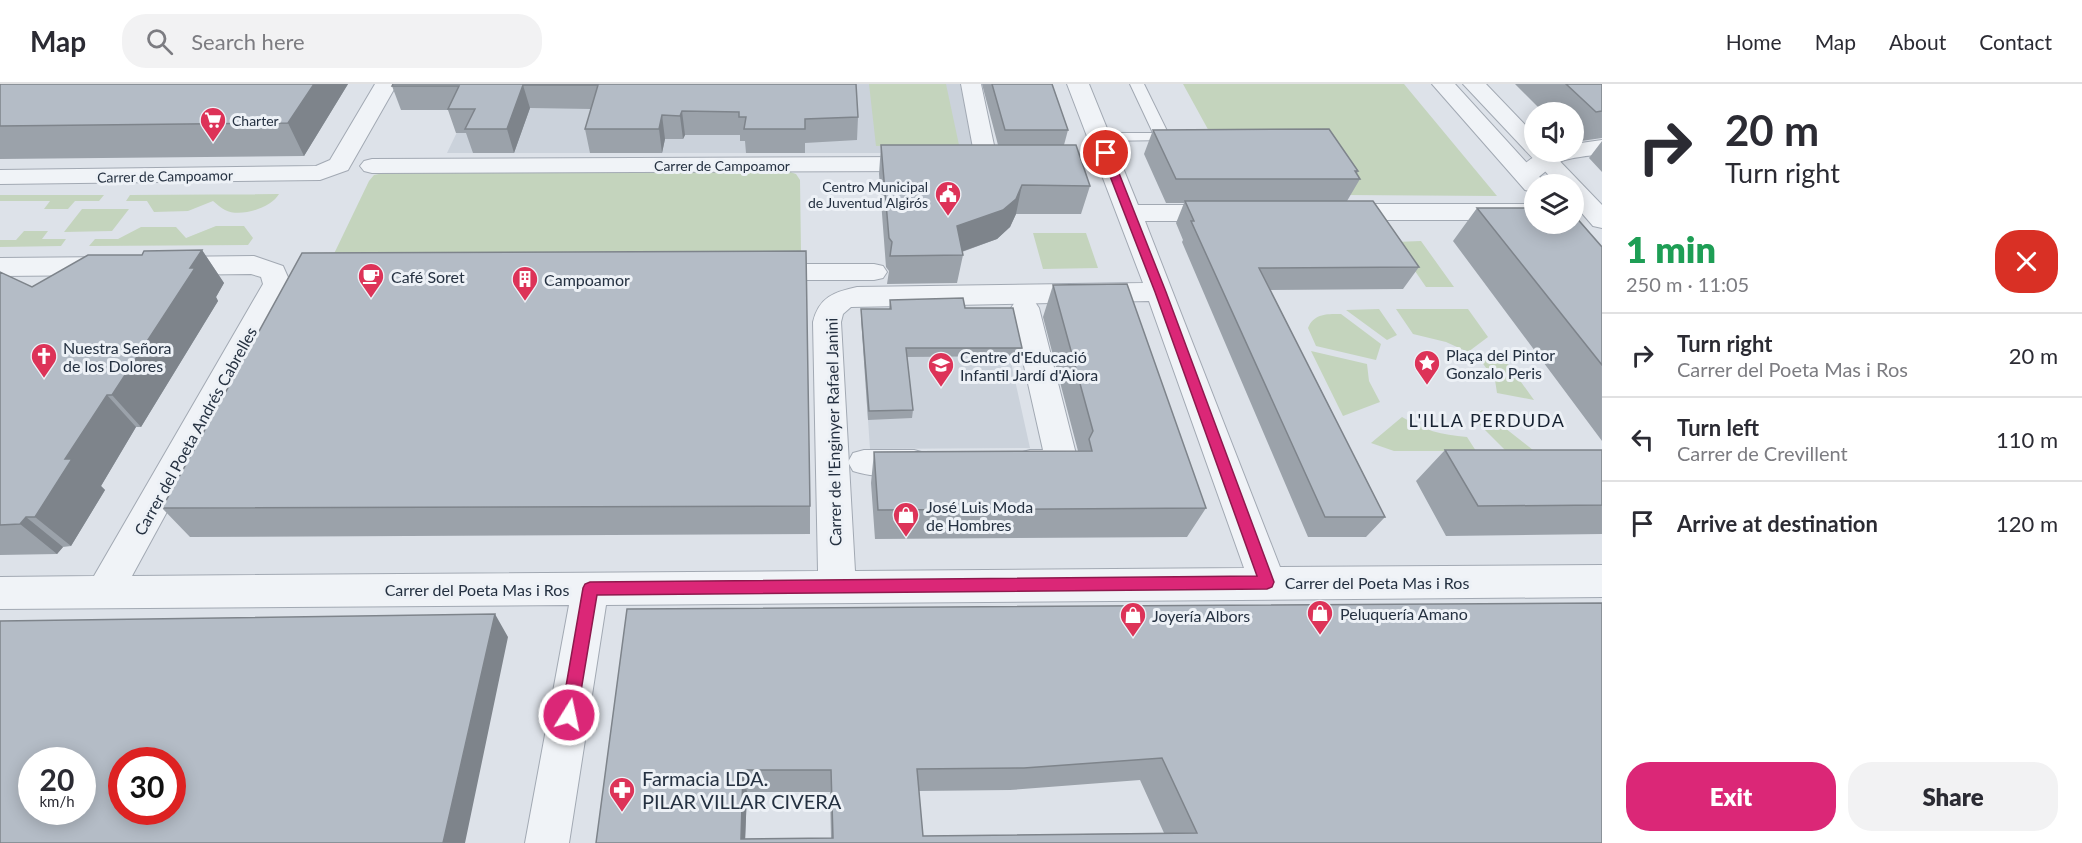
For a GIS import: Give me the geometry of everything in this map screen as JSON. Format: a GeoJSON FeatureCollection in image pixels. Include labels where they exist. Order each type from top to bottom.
{"type":"FeatureCollection","features":[{"type":"Feature","properties":{"kind":"street","name":"Carrer de Campoamor"},"geometry":{"type":"LineString","coordinates":[[0,177],[310,174],[330,170],[339,165],[386,84]]}},
{"type":"Feature","properties":{"kind":"street","name":"Carrer de Campoamor"},"geometry":{"type":"LineString","coordinates":[[372,166],[975,164],[970,84]]}},
{"type":"Feature","properties":{"kind":"street"},"geometry":{"type":"LineString","coordinates":[[1078,84],[1160,292],[1267,582]]}},
{"type":"Feature","properties":{"kind":"street"},"geometry":{"type":"LineString","coordinates":[[1443,84],[1526,174]]}},
{"type":"Feature","properties":{"kind":"street"},"geometry":{"type":"LineString","coordinates":[[1474,84],[1524,136]]}},
{"type":"Feature","properties":{"kind":"street"},"geometry":{"type":"LineString","coordinates":[[1584,148],[1602,147]]}},
{"type":"Feature","properties":{"kind":"street"},"geometry":{"type":"LineString","coordinates":[[1549,162],[1560,174]]}},
{"type":"Feature","properties":{"kind":"street"},"geometry":{"type":"LineString","coordinates":[[1584,200],[1602,220]]}},
{"type":"Feature","properties":{"kind":"street"},"geometry":{"type":"LineString","coordinates":[[1312,212],[1524,212]]}},
{"type":"Feature","properties":{"kind":"street"},"geometry":{"type":"LineString","coordinates":[[1130,213],[1243,213]]}},
{"type":"Feature","properties":{"kind":"street"},"geometry":{"type":"LineString","coordinates":[[1584,221],[1602,229]]}},
{"type":"Feature","properties":{"kind":"street","name":"Carrer del Poeta Andrés Cabrelles"},"geometry":{"type":"LineString","coordinates":[[0,267],[254,265],[273,272],[277,278],[277,284],[105,591]]}},
{"type":"Feature","properties":{"kind":"street"},"geometry":{"type":"LineString","coordinates":[[739,272],[866,284],[1160,292]]}},
{"type":"Feature","properties":{"kind":"street","name":"Carrer de l'Enginyer Rafael Janini"},"geometry":{"type":"LineString","coordinates":[[837,586],[828,322],[830,310],[866,284]]}},
{"type":"Feature","properties":{"kind":"street"},"geometry":{"type":"LineString","coordinates":[[1004,462],[1062,462],[1025,308]]}},
{"type":"Feature","properties":{"kind":"street"},"geometry":{"type":"LineString","coordinates":[[864,462],[945,462]]}},
{"type":"Feature","properties":{"kind":"street","name":"Carrer del Poeta Mas i Ros"},"geometry":{"type":"LineString","coordinates":[[0,592],[1602,581]]}},
{"type":"Feature","properties":{"kind":"street"},"geometry":{"type":"LineString","coordinates":[[547,843],[590,588]]}},
{"type":"Feature","properties":{"kind":"lane"},"geometry":{"type":"LineString","coordinates":[[1100,137],[1163,137],[1137,84]]}},
{"type":"Feature","properties":{"kind":"shaded area"},"geometry":{"type":"Polygon","coordinates":[[[480,84],[960,84],[975,153],[447,153],[480,84]]]}},
{"type":"Feature","properties":{"kind":"shaded area","name":"Centre d'Educació Infantil Jardí d'Aiora"},"geometry":{"type":"Polygon","coordinates":[[[1001,317],[1030,448],[870,449],[861,318],[1001,317]]]}},
{"type":"Feature","properties":{"kind":"green space"},"geometry":{"type":"Polygon","coordinates":[[[869,84],[946,84],[959,145],[876,146],[869,84]]]}},
{"type":"Feature","properties":{"kind":"green space"},"geometry":{"type":"Polygon","coordinates":[[[1183,84],[1404,84],[1497,196],[1345,195],[1221,153],[1183,84]]]}},
{"type":"Feature","properties":{"kind":"green space"},"geometry":{"type":"Polygon","coordinates":[[[787,171],[796,174],[800,180],[801,251],[796,258],[331,260],[369,181],[374,175],[384,173],[787,171]]]}},
{"type":"Feature","properties":{"kind":"green space"},"geometry":{"type":"Polygon","coordinates":[[[279,194],[269,204],[239,213],[225,210],[213,201],[188,211],[154,212],[147,201],[126,201],[130,195],[279,194]]]}},
{"type":"Feature","properties":{"kind":"green space"},"geometry":{"type":"Polygon","coordinates":[[[0,195],[104,195],[99,201],[75,201],[68,209],[44,209],[50,201],[0,201],[0,195]]]}},
{"type":"Feature","properties":{"kind":"green space"},"geometry":{"type":"Polygon","coordinates":[[[82,209],[129,209],[112,231],[64,232],[82,209]]]}},
{"type":"Feature","properties":{"kind":"green space"},"geometry":{"type":"Polygon","coordinates":[[[216,226],[244,226],[253,238],[248,245],[89,246],[95,239],[118,239],[141,227],[176,227],[186,238],[216,226]]]}},
{"type":"Feature","properties":{"kind":"green space"},"geometry":{"type":"Polygon","coordinates":[[[24,231],[48,231],[42,239],[66,239],[61,246],[0,247],[0,240],[16,240],[24,231]]]}},
{"type":"Feature","properties":{"kind":"green space"},"geometry":{"type":"Polygon","coordinates":[[[1033,233],[1086,233],[1098,268],[1043,269],[1033,233]]]}},
{"type":"Feature","properties":{"kind":"green space"},"geometry":{"type":"Polygon","coordinates":[[[1421,241],[1454,287],[1426,287],[1395,242],[1421,241]]]}},
{"type":"Feature","properties":{"kind":"green space"},"geometry":{"type":"Polygon","coordinates":[[[1379,309],[1397,335],[1387,340],[1346,310],[1379,309]]]}},
{"type":"Feature","properties":{"kind":"green space"},"geometry":{"type":"Polygon","coordinates":[[[1396,309],[1468,309],[1488,337],[1468,352],[1446,342],[1413,334],[1396,309]]]}},
{"type":"Feature","properties":{"kind":"green space"},"geometry":{"type":"Polygon","coordinates":[[[1341,314],[1381,344],[1376,360],[1316,346],[1308,328],[1314,319],[1322,315],[1341,314]]]}},
{"type":"Feature","properties":{"kind":"green space"},"geometry":{"type":"Polygon","coordinates":[[[1498,350],[1534,400],[1497,393],[1495,380],[1481,361],[1498,350]]]}},
{"type":"Feature","properties":{"kind":"green space"},"geometry":{"type":"Polygon","coordinates":[[[1311,351],[1367,364],[1369,381],[1380,402],[1343,416],[1311,351]]]}},
{"type":"Feature","properties":{"kind":"green space"},"geometry":{"type":"Polygon","coordinates":[[[1482,410],[1533,450],[1505,450],[1473,418],[1482,410]]]}},
{"type":"Feature","properties":{"kind":"green space"},"geometry":{"type":"Polygon","coordinates":[[[1402,417],[1433,431],[1467,437],[1476,451],[1394,451],[1371,443],[1402,417]]]}},
{"type":"Feature","properties":{"kind":"building"},"geometry":{"type":"Polygon","coordinates":[[[0,84],[314,84],[288,123],[0,126],[0,84]]]}},
{"type":"Feature","properties":{"kind":"building"},"geometry":{"type":"Polygon","coordinates":[[[393,84],[856,84],[858,117],[805,119],[805,129],[744,129],[746,117],[739,117],[739,112],[682,111],[680,116],[662,115],[659,129],[585,129],[598,85],[523,85],[507,129],[465,129],[475,109],[448,109],[459,86],[392,86],[393,84]]]}},
{"type":"Feature","properties":{"kind":"building"},"geometry":{"type":"Polygon","coordinates":[[[992,84],[1052,84],[1068,130],[1005,130],[992,84]]]}},
{"type":"Feature","properties":{"kind":"building"},"geometry":{"type":"Polygon","coordinates":[[[1566,84],[1602,84],[1602,111],[1596,112],[1566,84]]]}},
{"type":"Feature","properties":{"kind":"building"},"geometry":{"type":"Polygon","coordinates":[[[1329,129],[1358,171],[1355,171],[1360,179],[1176,179],[1153,130],[1329,129]]]}},
{"type":"Feature","properties":{"kind":"building","name":"Centro Municipal de Juventud Algirós"},"geometry":{"type":"Polygon","coordinates":[[[881,145],[1076,145],[1090,186],[1022,185],[1016,199],[1003,210],[957,226],[963,255],[890,256],[892,242],[889,238],[881,145]]]}},
{"type":"Feature","properties":{"kind":"building"},"geometry":{"type":"Polygon","coordinates":[[[1185,201],[1373,201],[1419,267],[1259,268],[1385,517],[1325,517],[1191,221],[1194,221],[1185,201]]]}},
{"type":"Feature","properties":{"kind":"building"},"geometry":{"type":"Polygon","coordinates":[[[1477,208],[1524,208],[1524,234],[1584,234],[1584,226],[1602,247],[1602,365],[1477,208]]]}},
{"type":"Feature","properties":{"kind":"building"},"geometry":{"type":"Polygon","coordinates":[[[202,250],[190,268],[195,268],[112,395],[107,395],[65,459],[72,459],[35,517],[26,517],[20,524],[0,525],[0,272],[32,287],[88,255],[142,255],[144,251],[202,250]]]}},
{"type":"Feature","properties":{"kind":"building"},"geometry":{"type":"Polygon","coordinates":[[[806,251],[810,506],[162,508],[302,253],[806,251]]]}},
{"type":"Feature","properties":{"kind":"building"},"geometry":{"type":"Polygon","coordinates":[[[1127,284],[1206,508],[878,510],[874,452],[1092,451],[1089,439],[1093,431],[1053,285],[1127,284]]]}},
{"type":"Feature","properties":{"kind":"building"},"geometry":{"type":"Polygon","coordinates":[[[963,298],[965,308],[1013,308],[1022,348],[906,348],[913,410],[869,411],[861,309],[891,309],[890,300],[963,298]]]}},
{"type":"Feature","properties":{"kind":"building"},"geometry":{"type":"Polygon","coordinates":[[[1445,450],[1602,450],[1602,505],[1478,506],[1445,450]]]}},
{"type":"Feature","properties":{"kind":"building"},"geometry":{"type":"Polygon","coordinates":[[[1602,603],[1602,843],[596,843],[627,609],[1602,603]],[[1162,758],[1024,768],[917,769],[923,836],[1197,833],[1162,758]],[[743,770],[741,839],[833,838],[831,770],[743,770]]]}},
{"type":"Feature","properties":{"kind":"building"},"geometry":{"type":"Polygon","coordinates":[[[495,614],[443,843],[0,843],[0,621],[495,614]]]}},
{"type":"Feature","properties":{"kind":"place","name":"Charter"},"geometry":{"type":"Point","coordinates":[213,143]}},
{"type":"Feature","properties":{"kind":"place","name":"Centro Municipal de Juventud Algirós"},"geometry":{"type":"Point","coordinates":[948,217]}},
{"type":"Feature","properties":{"kind":"place","name":"Café Soret"},"geometry":{"type":"Point","coordinates":[371,299]}},
{"type":"Feature","properties":{"kind":"place","name":"Campoamor"},"geometry":{"type":"Point","coordinates":[525,302]}},
{"type":"Feature","properties":{"kind":"place","name":"Nuestra Señora de los Dolores"},"geometry":{"type":"Point","coordinates":[44,379]}},
{"type":"Feature","properties":{"kind":"place","name":"Plaça del Pintor Gonzalo Peris"},"geometry":{"type":"Point","coordinates":[1427,386]}},
{"type":"Feature","properties":{"kind":"place","name":"Centre d'Educació Infantil Jardí d'Aiora"},"geometry":{"type":"Point","coordinates":[941,388]}},
{"type":"Feature","properties":{"kind":"place","name":"José Luis Moda de Hombres"},"geometry":{"type":"Point","coordinates":[906,538]}},
{"type":"Feature","properties":{"kind":"place","name":"Peluquería Amano"},"geometry":{"type":"Point","coordinates":[1320,636]}},
{"type":"Feature","properties":{"kind":"place","name":"Joyería Albors"},"geometry":{"type":"Point","coordinates":[1133,638]}},
{"type":"Feature","properties":{"kind":"place","name":"Farmacia LDA. PILAR VILLAR CIVERA"},"geometry":{"type":"Point","coordinates":[622,813]}},
{"type":"Feature","properties":{"kind":"district","name":"L'ILLA PERDUDA"},"geometry":{"type":"Point","coordinates":[1487,420]}},
{"type":"Feature","properties":{"kind":"route"},"geometry":{"type":"LineString","coordinates":[[569,715],[590,588],[1267,582],[1106,153]]}}]}
